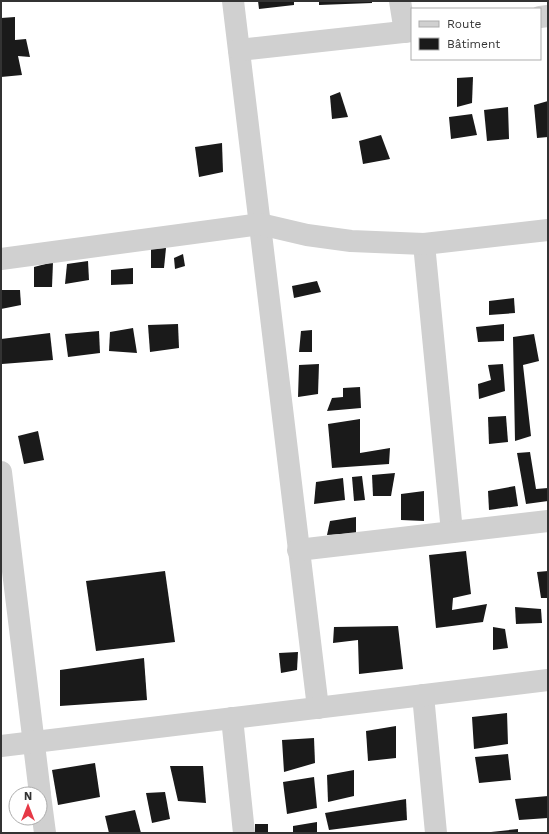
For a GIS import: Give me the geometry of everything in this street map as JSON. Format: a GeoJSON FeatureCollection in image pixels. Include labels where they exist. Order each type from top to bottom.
{"type":"FeatureCollection","features":[{"type":"Feature","properties":{"kind":"street"},"geometry":{"type":"LineString","coordinates":[[233,1],[318,708]]}},
{"type":"Feature","properties":{"kind":"street"},"geometry":{"type":"LineString","coordinates":[[239,50],[408,31],[400,1]]}},
{"type":"Feature","properties":{"kind":"street"},"geometry":{"type":"LineString","coordinates":[[1,259],[260,224],[307,235],[351,241],[424,244],[548,230]]}},
{"type":"Feature","properties":{"kind":"street"},"geometry":{"type":"LineString","coordinates":[[424,244],[452,532]]}},
{"type":"Feature","properties":{"kind":"street"},"geometry":{"type":"LineString","coordinates":[[1,472],[39,786]]}},
{"type":"Feature","properties":{"kind":"street"},"geometry":{"type":"LineString","coordinates":[[298,550],[548,521]]}},
{"type":"Feature","properties":{"kind":"street"},"geometry":{"type":"LineString","coordinates":[[1,746],[548,680]]}},
{"type":"Feature","properties":{"kind":"street"},"geometry":{"type":"LineString","coordinates":[[423,695],[436,833]]}},
{"type":"Feature","properties":{"kind":"street"},"geometry":{"type":"LineString","coordinates":[[232,718],[244,833]]}},
{"type":"Feature","properties":{"kind":"building"},"geometry":{"type":"Polygon","coordinates":[[[258,1],[294,1],[294,5],[259,9],[258,1]]]}},
{"type":"Feature","properties":{"kind":"building"},"geometry":{"type":"Polygon","coordinates":[[[319,1],[372,1],[372,3],[319,5],[319,1]]]}},
{"type":"Feature","properties":{"kind":"building"},"geometry":{"type":"Polygon","coordinates":[[[15,17],[15,40],[26,39],[30,57],[18,56],[22,75],[1,77],[1,18],[15,17]]]}},
{"type":"Feature","properties":{"kind":"building"},"geometry":{"type":"Polygon","coordinates":[[[473,77],[472,103],[457,107],[457,78],[473,77]]]}},
{"type":"Feature","properties":{"kind":"building"},"geometry":{"type":"Polygon","coordinates":[[[340,92],[348,117],[332,119],[330,96],[340,92]]]}},
{"type":"Feature","properties":{"kind":"building"},"geometry":{"type":"Polygon","coordinates":[[[548,101],[548,137],[537,138],[534,105],[548,101]]]}},
{"type":"Feature","properties":{"kind":"building"},"geometry":{"type":"Polygon","coordinates":[[[508,107],[509,139],[487,141],[484,110],[508,107]]]}},
{"type":"Feature","properties":{"kind":"building"},"geometry":{"type":"Polygon","coordinates":[[[472,114],[477,135],[451,139],[449,117],[472,114]]]}},
{"type":"Feature","properties":{"kind":"building"},"geometry":{"type":"Polygon","coordinates":[[[381,135],[390,159],[363,164],[359,141],[381,135]]]}},
{"type":"Feature","properties":{"kind":"building"},"geometry":{"type":"Polygon","coordinates":[[[222,143],[223,172],[199,177],[195,147],[222,143]]]}},
{"type":"Feature","properties":{"kind":"building"},"geometry":{"type":"Polygon","coordinates":[[[166,248],[164,268],[151,268],[151,249],[166,248]]]}},
{"type":"Feature","properties":{"kind":"building"},"geometry":{"type":"Polygon","coordinates":[[[183,254],[185,266],[175,269],[174,258],[183,254]]]}},
{"type":"Feature","properties":{"kind":"building"},"geometry":{"type":"Polygon","coordinates":[[[88,261],[89,280],[65,284],[67,264],[88,261]]]}},
{"type":"Feature","properties":{"kind":"building"},"geometry":{"type":"Polygon","coordinates":[[[53,262],[52,287],[34,287],[34,267],[53,262]]]}},
{"type":"Feature","properties":{"kind":"building"},"geometry":{"type":"Polygon","coordinates":[[[133,268],[133,284],[111,285],[111,270],[133,268]]]}},
{"type":"Feature","properties":{"kind":"building"},"geometry":{"type":"Polygon","coordinates":[[[317,281],[321,292],[294,298],[292,286],[317,281]]]}},
{"type":"Feature","properties":{"kind":"building"},"geometry":{"type":"Polygon","coordinates":[[[1,290],[20,290],[21,305],[1,309],[1,290]]]}},
{"type":"Feature","properties":{"kind":"building"},"geometry":{"type":"Polygon","coordinates":[[[514,298],[515,313],[489,315],[489,301],[514,298]]]}},
{"type":"Feature","properties":{"kind":"building"},"geometry":{"type":"Polygon","coordinates":[[[178,324],[179,348],[150,352],[148,325],[178,324]]]}},
{"type":"Feature","properties":{"kind":"building"},"geometry":{"type":"Polygon","coordinates":[[[504,324],[504,341],[478,342],[476,327],[504,324]]]}},
{"type":"Feature","properties":{"kind":"building"},"geometry":{"type":"Polygon","coordinates":[[[133,328],[137,353],[109,351],[110,332],[133,328]]]}},
{"type":"Feature","properties":{"kind":"building"},"geometry":{"type":"Polygon","coordinates":[[[312,330],[312,352],[299,352],[301,331],[312,330]]]}},
{"type":"Feature","properties":{"kind":"building"},"geometry":{"type":"Polygon","coordinates":[[[99,331],[100,353],[68,357],[65,334],[99,331]]]}},
{"type":"Feature","properties":{"kind":"building"},"geometry":{"type":"Polygon","coordinates":[[[50,333],[53,360],[2,364],[1,339],[50,333]]]}},
{"type":"Feature","properties":{"kind":"building"},"geometry":{"type":"Polygon","coordinates":[[[534,334],[539,361],[523,365],[531,436],[515,441],[513,337],[534,334]]]}},
{"type":"Feature","properties":{"kind":"building"},"geometry":{"type":"Polygon","coordinates":[[[319,364],[318,394],[298,397],[299,365],[319,364]]]}},
{"type":"Feature","properties":{"kind":"building"},"geometry":{"type":"Polygon","coordinates":[[[503,364],[505,391],[479,399],[478,384],[491,380],[488,365],[503,364]]]}},
{"type":"Feature","properties":{"kind":"building"},"geometry":{"type":"Polygon","coordinates":[[[360,387],[361,408],[327,411],[332,398],[343,397],[343,388],[360,387]]]}},
{"type":"Feature","properties":{"kind":"building"},"geometry":{"type":"Polygon","coordinates":[[[506,416],[508,442],[489,444],[488,417],[506,416]]]}},
{"type":"Feature","properties":{"kind":"building"},"geometry":{"type":"Polygon","coordinates":[[[360,419],[360,453],[390,448],[389,464],[332,468],[328,424],[360,419]]]}},
{"type":"Feature","properties":{"kind":"building"},"geometry":{"type":"Polygon","coordinates":[[[38,431],[44,460],[24,464],[18,436],[38,431]]]}},
{"type":"Feature","properties":{"kind":"building"},"geometry":{"type":"Polygon","coordinates":[[[530,452],[536,489],[548,488],[548,501],[526,504],[517,453],[530,452]]]}},
{"type":"Feature","properties":{"kind":"building"},"geometry":{"type":"Polygon","coordinates":[[[395,473],[391,496],[373,496],[372,475],[395,473]]]}},
{"type":"Feature","properties":{"kind":"building"},"geometry":{"type":"Polygon","coordinates":[[[362,476],[365,500],[354,501],[352,477],[362,476]]]}},
{"type":"Feature","properties":{"kind":"building"},"geometry":{"type":"Polygon","coordinates":[[[343,478],[345,500],[314,504],[316,482],[343,478]]]}},
{"type":"Feature","properties":{"kind":"building"},"geometry":{"type":"Polygon","coordinates":[[[515,486],[518,506],[489,510],[488,491],[515,486]]]}},
{"type":"Feature","properties":{"kind":"building"},"geometry":{"type":"Polygon","coordinates":[[[424,491],[424,521],[401,520],[401,494],[424,491]]]}},
{"type":"Feature","properties":{"kind":"building"},"geometry":{"type":"Polygon","coordinates":[[[356,517],[356,533],[327,535],[330,521],[356,517]]]}},
{"type":"Feature","properties":{"kind":"building"},"geometry":{"type":"Polygon","coordinates":[[[466,551],[471,594],[453,598],[452,610],[487,604],[483,622],[436,628],[429,555],[466,551]]]}},
{"type":"Feature","properties":{"kind":"building"},"geometry":{"type":"Polygon","coordinates":[[[165,571],[175,642],[96,651],[86,581],[165,571]]]}},
{"type":"Feature","properties":{"kind":"building"},"geometry":{"type":"Polygon","coordinates":[[[548,571],[548,598],[541,598],[537,572],[548,571]]]}},
{"type":"Feature","properties":{"kind":"building"},"geometry":{"type":"Polygon","coordinates":[[[515,607],[541,609],[542,623],[516,624],[515,607]]]}},
{"type":"Feature","properties":{"kind":"building"},"geometry":{"type":"Polygon","coordinates":[[[398,626],[403,669],[359,674],[358,640],[333,643],[334,627],[398,626]]]}},
{"type":"Feature","properties":{"kind":"building"},"geometry":{"type":"Polygon","coordinates":[[[493,627],[505,629],[508,648],[493,650],[493,627]]]}},
{"type":"Feature","properties":{"kind":"building"},"geometry":{"type":"Polygon","coordinates":[[[298,652],[297,670],[281,673],[279,653],[298,652]]]}},
{"type":"Feature","properties":{"kind":"building"},"geometry":{"type":"Polygon","coordinates":[[[144,658],[147,700],[60,706],[60,670],[144,658]]]}},
{"type":"Feature","properties":{"kind":"building"},"geometry":{"type":"Polygon","coordinates":[[[507,713],[508,744],[474,749],[472,717],[507,713]]]}},
{"type":"Feature","properties":{"kind":"building"},"geometry":{"type":"Polygon","coordinates":[[[396,726],[396,758],[368,761],[366,731],[396,726]]]}},
{"type":"Feature","properties":{"kind":"building"},"geometry":{"type":"Polygon","coordinates":[[[314,738],[315,763],[284,772],[282,740],[314,738]]]}},
{"type":"Feature","properties":{"kind":"building"},"geometry":{"type":"Polygon","coordinates":[[[508,754],[511,780],[479,783],[475,757],[508,754]]]}},
{"type":"Feature","properties":{"kind":"building"},"geometry":{"type":"Polygon","coordinates":[[[95,763],[100,797],[58,805],[52,770],[95,763]]]}},
{"type":"Feature","properties":{"kind":"building"},"geometry":{"type":"Polygon","coordinates":[[[170,766],[203,766],[206,803],[178,801],[170,766]]]}},
{"type":"Feature","properties":{"kind":"building"},"geometry":{"type":"Polygon","coordinates":[[[354,770],[354,796],[328,802],[327,775],[354,770]]]}},
{"type":"Feature","properties":{"kind":"building"},"geometry":{"type":"Polygon","coordinates":[[[314,777],[317,808],[287,814],[283,782],[314,777]]]}},
{"type":"Feature","properties":{"kind":"building"},"geometry":{"type":"Polygon","coordinates":[[[165,792],[170,819],[152,823],[146,793],[165,792]]]}},
{"type":"Feature","properties":{"kind":"building"},"geometry":{"type":"Polygon","coordinates":[[[548,796],[548,818],[519,820],[515,799],[548,796]]]}},
{"type":"Feature","properties":{"kind":"building"},"geometry":{"type":"Polygon","coordinates":[[[406,799],[407,820],[329,830],[325,813],[406,799]]]}},
{"type":"Feature","properties":{"kind":"building"},"geometry":{"type":"Polygon","coordinates":[[[135,810],[141,833],[109,833],[105,816],[135,810]]]}},
{"type":"Feature","properties":{"kind":"building"},"geometry":{"type":"Polygon","coordinates":[[[317,822],[317,833],[293,833],[293,826],[317,822]]]}},
{"type":"Feature","properties":{"kind":"building"},"geometry":{"type":"Polygon","coordinates":[[[255,824],[268,824],[268,833],[255,833],[255,824]]]}},
{"type":"Feature","properties":{"kind":"building"},"geometry":{"type":"Polygon","coordinates":[[[518,829],[518,833],[491,833],[491,832],[518,829]]]}}]}
